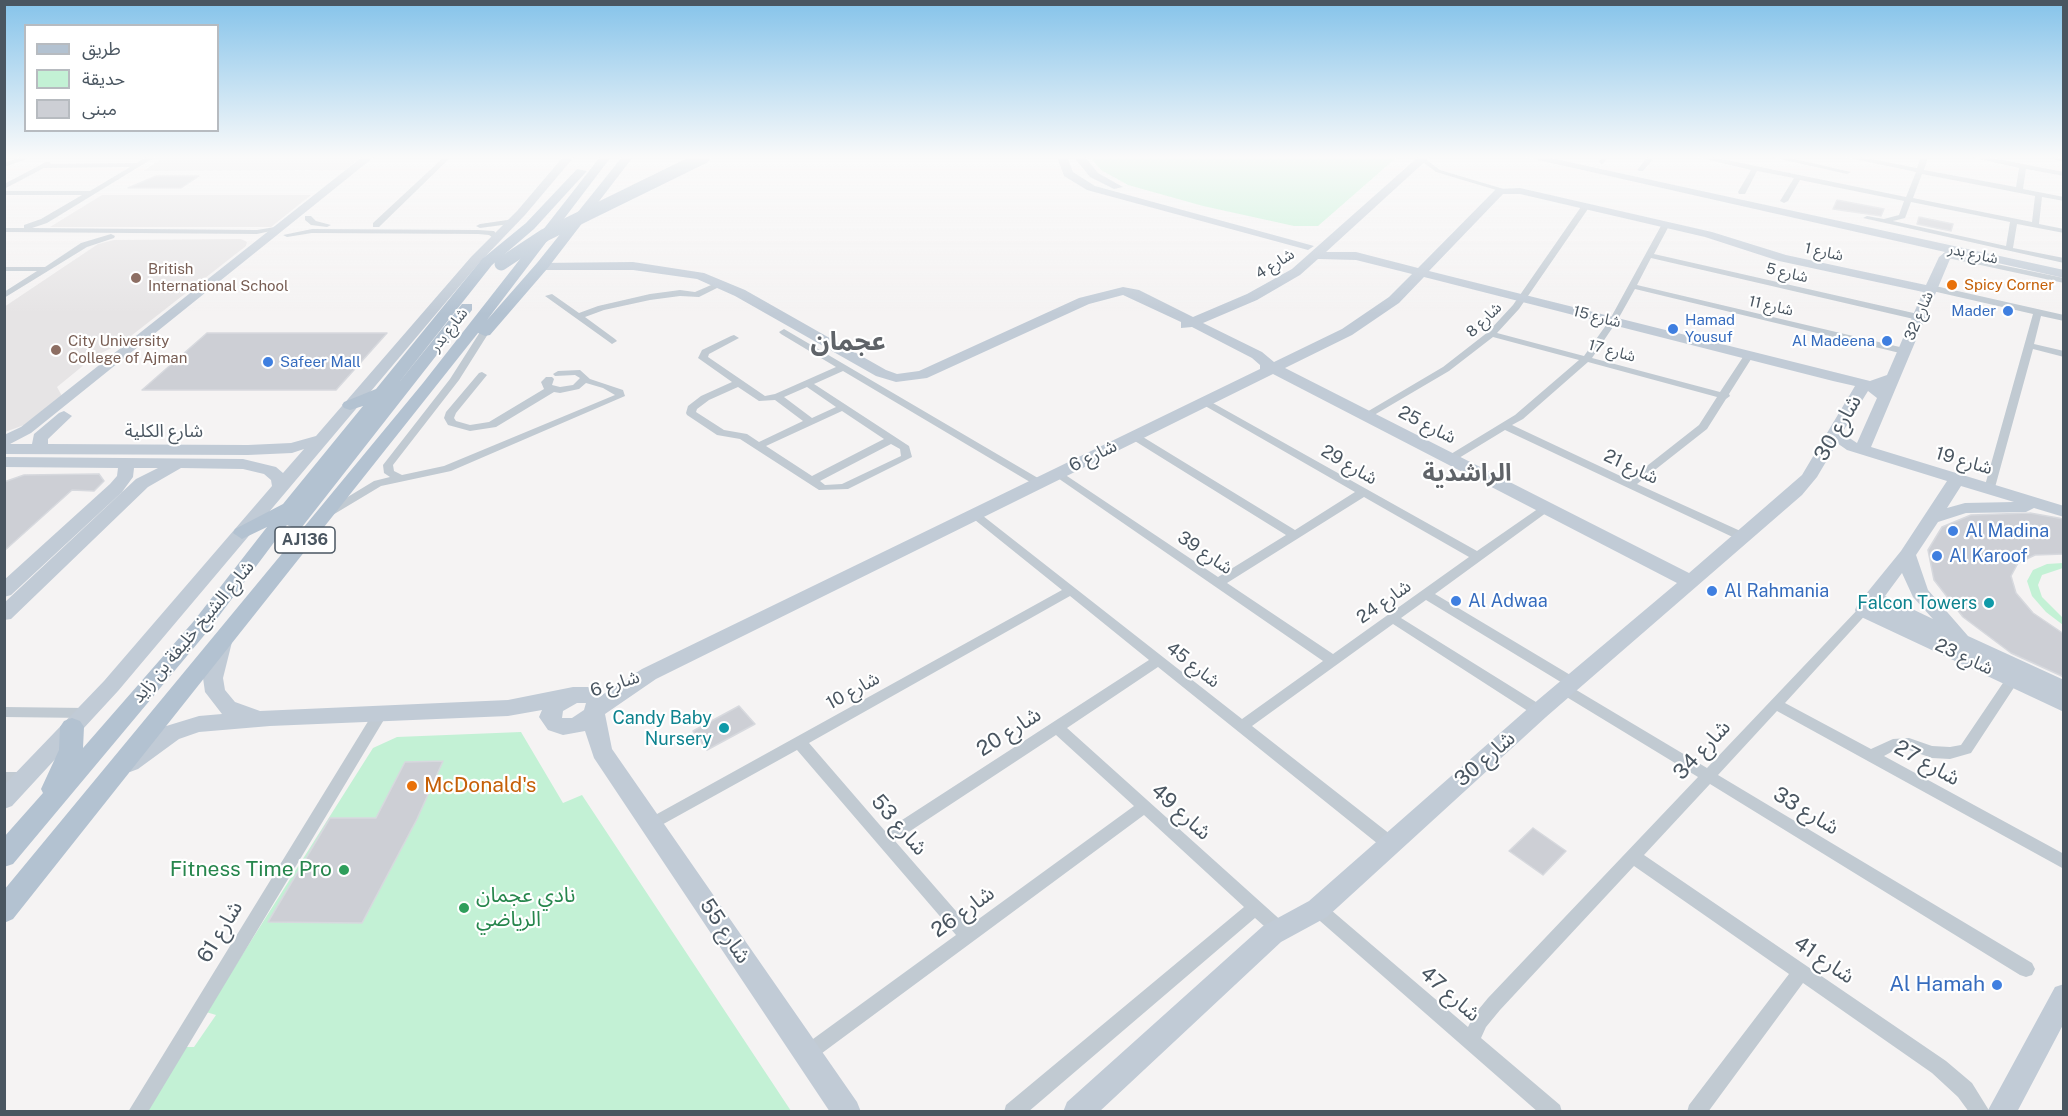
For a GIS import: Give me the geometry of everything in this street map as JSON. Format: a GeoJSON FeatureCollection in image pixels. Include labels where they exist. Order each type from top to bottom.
{"type":"FeatureCollection","features":[{"type":"Feature","properties":{"kind":"main road","name":"شارع الشيخ خليفة بن زايد"},"geometry":{"type":"LineString","coordinates":[[4,856],[246,569],[291,506],[381,393],[437,313],[494,263],[546,209]]}},
{"type":"Feature","properties":{"kind":"main road","name":"شارع الشيخ خليفة بن زايد"},"geometry":{"type":"LineString","coordinates":[[4,911],[429,386],[557,209]]}},
{"type":"Feature","properties":{"kind":"main road"},"geometry":{"type":"LineString","coordinates":[[494,263],[553,221],[577,209]]}},
{"type":"Feature","properties":{"kind":"main road","name":"شارع الشيخ خليفة بن زايد"},"geometry":{"type":"LineString","coordinates":[[429,386],[459,361],[542,266],[587,209]]}},
{"type":"Feature","properties":{"kind":"main road","name":"شارع بدر"},"geometry":{"type":"LineString","coordinates":[[246,569],[282,537],[329,482],[494,263],[595,209]]}},
{"type":"Feature","properties":{"kind":"main road"},"geometry":{"type":"LineString","coordinates":[[556,248],[603,209]]}},
{"type":"Feature","properties":{"kind":"main road"},"geometry":{"type":"LineString","coordinates":[[350,405],[381,393]]}},
{"type":"Feature","properties":{"kind":"main road"},"geometry":{"type":"LineString","coordinates":[[242,533],[291,506]]}},
{"type":"Feature","properties":{"kind":"main road"},"geometry":{"type":"LineString","coordinates":[[43,812],[71,750],[80,720]]}},
{"type":"Feature","properties":{"kind":"street"},"geometry":{"type":"LineString","coordinates":[[7,232],[44,221],[64,209]]}},
{"type":"Feature","properties":{"kind":"street"},"geometry":{"type":"LineString","coordinates":[[4,475],[38,456],[39,442],[43,434],[309,209]]}},
{"type":"Feature","properties":{"kind":"street"},"geometry":{"type":"LineString","coordinates":[[4,441],[26,430],[262,243],[308,218],[319,209]]}},
{"type":"Feature","properties":{"kind":"street"},"geometry":{"type":"LineString","coordinates":[[376,225],[393,209]]}},
{"type":"Feature","properties":{"kind":"street"},"geometry":{"type":"LineString","coordinates":[[4,800],[80,720],[350,405],[437,313],[496,238],[524,209]]}},
{"type":"Feature","properties":{"kind":"street"},"geometry":{"type":"LineString","coordinates":[[1171,209],[1314,247]]}},
{"type":"Feature","properties":{"kind":"street"},"geometry":{"type":"LineString","coordinates":[[1187,209],[1314,247]]}},
{"type":"Feature","properties":{"kind":"street","name":"شارع 4"},"geometry":{"type":"LineString","coordinates":[[1183,323],[1285,279],[1314,247],[1359,209]]}},
{"type":"Feature","properties":{"kind":"street","name":"شارع 4"},"geometry":{"type":"LineString","coordinates":[[1314,247],[1334,240],[1366,209]]}},
{"type":"Feature","properties":{"kind":"street","name":"شارع 6"},"geometry":{"type":"LineString","coordinates":[[558,725],[584,723],[584,704],[1250,380],[1372,316],[1394,300],[1481,209]]}},
{"type":"Feature","properties":{"kind":"street","name":"شارع 8"},"geometry":{"type":"LineString","coordinates":[[1365,416],[1446,369],[1491,334],[1522,298],[1584,209]]}},
{"type":"Feature","properties":{"kind":"street","name":"شارع 1"},"geometry":{"type":"LineString","coordinates":[[1600,209],[1728,239],[1782,258],[1931,289]]}},
{"type":"Feature","properties":{"kind":"street","name":"شارع بدر"},"geometry":{"type":"LineString","coordinates":[[1775,209],[1937,240]]}},
{"type":"Feature","properties":{"kind":"street","name":"شارع بدر"},"geometry":{"type":"LineString","coordinates":[[1781,209],[2064,274]]}},
{"type":"Feature","properties":{"kind":"street"},"geometry":{"type":"LineString","coordinates":[[1902,216],[1904,209]]}},
{"type":"Feature","properties":{"kind":"street"},"geometry":{"type":"LineString","coordinates":[[1959,209],[2064,231]]}},
{"type":"Feature","properties":{"kind":"street"},"geometry":{"type":"LineString","coordinates":[[2035,225],[2037,209]]}},
{"type":"Feature","properties":{"kind":"street"},"geometry":{"type":"LineString","coordinates":[[1882,221],[1902,216]]}},
{"type":"Feature","properties":{"kind":"street"},"geometry":{"type":"LineString","coordinates":[[1902,216],[1916,229]]}},
{"type":"Feature","properties":{"kind":"street"},"geometry":{"type":"LineString","coordinates":[[308,218],[314,223],[331,225],[468,229],[487,232],[496,238]]}},
{"type":"Feature","properties":{"kind":"street"},"geometry":{"type":"LineString","coordinates":[[1830,220],[1867,218],[1916,229],[1954,250],[2064,281]]}},
{"type":"Feature","properties":{"kind":"street"},"geometry":{"type":"LineString","coordinates":[[1830,220],[1845,232]]}},
{"type":"Feature","properties":{"kind":"street"},"geometry":{"type":"LineString","coordinates":[[2009,249],[2014,220]]}},
{"type":"Feature","properties":{"kind":"street"},"geometry":{"type":"LineString","coordinates":[[44,221],[43,227],[47,231]]}},
{"type":"Feature","properties":{"kind":"street"},"geometry":{"type":"LineString","coordinates":[[7,232],[82,240],[111,236],[162,234],[468,229],[514,221]]}},
{"type":"Feature","properties":{"kind":"street"},"geometry":{"type":"LineString","coordinates":[[1450,459],[1530,408],[1586,359],[1613,321],[1666,224]]}},
{"type":"Feature","properties":{"kind":"street"},"geometry":{"type":"LineString","coordinates":[[324,231],[325,227],[331,225]]}},
{"type":"Feature","properties":{"kind":"street"},"geometry":{"type":"LineString","coordinates":[[7,232],[246,236],[257,238],[262,243]]}},
{"type":"Feature","properties":{"kind":"street"},"geometry":{"type":"LineString","coordinates":[[4,296],[47,268],[82,240]]}},
{"type":"Feature","properties":{"kind":"street","name":"شارع 15"},"geometry":{"type":"LineString","coordinates":[[1334,240],[1341,249],[1356,256]]}},
{"type":"Feature","properties":{"kind":"street"},"geometry":{"type":"LineString","coordinates":[[1937,240],[2009,249],[2064,261]]}},
{"type":"Feature","properties":{"kind":"street"},"geometry":{"type":"LineString","coordinates":[[1937,240],[1954,250]]}},
{"type":"Feature","properties":{"kind":"street","name":"شارع 15"},"geometry":{"type":"LineString","coordinates":[[1314,247],[1838,378],[1886,399]]}},
{"type":"Feature","properties":{"kind":"street","name":"شارع بدر"},"geometry":{"type":"LineString","coordinates":[[1954,250],[2064,268]]}},
{"type":"Feature","properties":{"kind":"street","name":"شارع 32"},"geometry":{"type":"LineString","coordinates":[[1886,399],[1892,378],[1918,317],[1931,289],[1954,250]]}},
{"type":"Feature","properties":{"kind":"street","name":"شارع 5"},"geometry":{"type":"LineString","coordinates":[[1649,255],[1918,317]]}},
{"type":"Feature","properties":{"kind":"street"},"geometry":{"type":"LineString","coordinates":[[542,266],[647,267],[688,273],[721,284],[880,373],[902,378],[928,373],[1084,301],[1111,292]]}},
{"type":"Feature","properties":{"kind":"street"},"geometry":{"type":"LineString","coordinates":[[4,268],[47,268]]}},
{"type":"Feature","properties":{"kind":"street"},"geometry":{"type":"LineString","coordinates":[[578,317],[601,308],[650,297],[680,293],[699,294],[721,284]]}},
{"type":"Feature","properties":{"kind":"street","name":"شارع 11"},"geometry":{"type":"LineString","coordinates":[[1632,286],[1904,351]]}},
{"type":"Feature","properties":{"kind":"street"},"geometry":{"type":"LineString","coordinates":[[1931,289],[2064,318]]}},
{"type":"Feature","properties":{"kind":"street","name":"شارع 25"},"geometry":{"type":"LineString","coordinates":[[1111,292],[1130,292],[1238,356],[1273,368],[1691,582]]}},
{"type":"Feature","properties":{"kind":"street","name":"شارع 25"},"geometry":{"type":"LineString","coordinates":[[1111,292],[1223,338],[1257,355],[1273,368]]}},
{"type":"Feature","properties":{"kind":"street"},"geometry":{"type":"LineString","coordinates":[[549,296],[612,342]]}},
{"type":"Feature","properties":{"kind":"street"},"geometry":{"type":"LineString","coordinates":[[1153,304],[1191,308],[1222,306],[1215,324],[1223,338]]}},
{"type":"Feature","properties":{"kind":"street"},"geometry":{"type":"LineString","coordinates":[[1990,489],[2038,312]]}},
{"type":"Feature","properties":{"kind":"street"},"geometry":{"type":"LineString","coordinates":[[784,332],[1039,483]]}},
{"type":"Feature","properties":{"kind":"street"},"geometry":{"type":"LineString","coordinates":[[400,478],[389,473],[388,465],[462,369],[483,334]]}},
{"type":"Feature","properties":{"kind":"street","name":"شارع 17"},"geometry":{"type":"LineString","coordinates":[[1491,334],[1725,396]]}},
{"type":"Feature","properties":{"kind":"street"},"geometry":{"type":"LineString","coordinates":[[734,338],[708,350],[702,356],[760,398],[777,398],[843,367]]}},
{"type":"Feature","properties":{"kind":"street"},"geometry":{"type":"LineString","coordinates":[[2030,346],[2064,354]]}},
{"type":"Feature","properties":{"kind":"street"},"geometry":{"type":"LineString","coordinates":[[1257,355],[1298,356]]}},
{"type":"Feature","properties":{"kind":"street"},"geometry":{"type":"LineString","coordinates":[[1238,356],[1249,368],[1250,380]]}},
{"type":"Feature","properties":{"kind":"street"},"geometry":{"type":"LineString","coordinates":[[1630,484],[1703,427],[1725,396],[1748,356]]}},
{"type":"Feature","properties":{"kind":"street"},"geometry":{"type":"LineString","coordinates":[[482,375],[449,418],[452,423],[465,427],[496,429],[553,381],[581,373],[585,376],[585,380]]}},
{"type":"Feature","properties":{"kind":"street"},"geometry":{"type":"LineString","coordinates":[[1864,388],[1892,378]]}},
{"type":"Feature","properties":{"kind":"street"},"geometry":{"type":"LineString","coordinates":[[325,516],[371,486],[400,478],[423,476],[453,467],[620,396],[620,392],[585,380],[571,388],[553,381]]}},
{"type":"Feature","properties":{"kind":"street"},"geometry":{"type":"LineString","coordinates":[[738,383],[705,398],[692,408],[692,413],[721,433],[740,435],[823,488],[840,489],[907,457],[907,450],[892,439],[807,384]]}},
{"type":"Feature","properties":{"kind":"street","name":"شارع 30"},"geometry":{"type":"LineString","coordinates":[[1077,1112],[1279,929],[1301,920],[1318,909],[1539,711],[1803,484],[1864,388]]}},
{"type":"Feature","properties":{"kind":"street"},"geometry":{"type":"LineString","coordinates":[[777,398],[811,422]]}},
{"type":"Feature","properties":{"kind":"street"},"geometry":{"type":"LineString","coordinates":[[66,399],[71,402],[84,399]]}},
{"type":"Feature","properties":{"kind":"street","name":"شارع 30"},"geometry":{"type":"LineString","coordinates":[[1858,448],[1886,399]]}},
{"type":"Feature","properties":{"kind":"street","name":"شارع 29"},"geometry":{"type":"LineString","coordinates":[[1204,402],[1478,557]]}},
{"type":"Feature","properties":{"kind":"street"},"geometry":{"type":"LineString","coordinates":[[758,446],[843,407]]}},
{"type":"Feature","properties":{"kind":"street","name":"شارع 21"},"geometry":{"type":"LineString","coordinates":[[1505,426],[1743,537]]}},
{"type":"Feature","properties":{"kind":"street"},"geometry":{"type":"LineString","coordinates":[[1134,436],[1295,535]]}},
{"type":"Feature","properties":{"kind":"street","name":"شارع الكلية"},"geometry":{"type":"LineString","coordinates":[[4,462],[38,456],[272,449],[301,446],[321,439]]}},
{"type":"Feature","properties":{"kind":"street"},"geometry":{"type":"LineString","coordinates":[[811,481],[892,439]]}},
{"type":"Feature","properties":{"kind":"street","name":"شارع 19"},"geometry":{"type":"LineString","coordinates":[[1831,441],[1956,481],[2064,512]]}},
{"type":"Feature","properties":{"kind":"street","name":"شارع الكلية"},"geometry":{"type":"LineString","coordinates":[[4,449],[38,456],[127,463],[255,466],[288,462],[297,453],[272,449]]}},
{"type":"Feature","properties":{"kind":"street"},"geometry":{"type":"LineString","coordinates":[[4,591],[121,482],[127,471],[127,463]]}},
{"type":"Feature","properties":{"kind":"street"},"geometry":{"type":"LineString","coordinates":[[4,614],[142,483],[181,464]]}},
{"type":"Feature","properties":{"kind":"street"},"geometry":{"type":"LineString","coordinates":[[255,466],[275,474],[281,487]]}},
{"type":"Feature","properties":{"kind":"street","name":"شارع 39"},"geometry":{"type":"LineString","coordinates":[[1057,474],[1333,661]]}},
{"type":"Feature","properties":{"kind":"street","name":"شارع 34"},"geometry":{"type":"LineString","coordinates":[[1470,1041],[1480,1021],[1494,1004],[1869,604],[1907,555],[1956,481]]}},
{"type":"Feature","properties":{"kind":"street"},"geometry":{"type":"LineString","coordinates":[[1218,583],[1364,492]]}},
{"type":"Feature","properties":{"kind":"street"},"geometry":{"type":"LineString","coordinates":[[1931,518],[1952,510],[1987,506],[2064,512]]}},
{"type":"Feature","properties":{"kind":"street","name":"شارع 24"},"geometry":{"type":"LineString","coordinates":[[1242,726],[1546,508]]}},
{"type":"Feature","properties":{"kind":"street","name":"شارع 45"},"geometry":{"type":"LineString","coordinates":[[974,514],[1389,843]]}},
{"type":"Feature","properties":{"kind":"street"},"geometry":{"type":"LineString","coordinates":[[59,540],[75,535],[83,538]]}},
{"type":"Feature","properties":{"kind":"street"},"geometry":{"type":"LineString","coordinates":[[1907,555],[1913,579],[1931,607],[1961,636],[1982,652]]}},
{"type":"Feature","properties":{"kind":"street","name":"شارع 10"},"geometry":{"type":"LineString","coordinates":[[652,823],[1070,591]]}},
{"type":"Feature","properties":{"kind":"street","name":"شارع 33"},"geometry":{"type":"LineString","coordinates":[[1426,594],[1708,776],[2026,969]]}},
{"type":"Feature","properties":{"kind":"street","name":"شارع 23"},"geometry":{"type":"LineString","coordinates":[[1869,604],[2064,689]]}},
{"type":"Feature","properties":{"kind":"street","name":"شارع 23"},"geometry":{"type":"LineString","coordinates":[[1869,604],[2012,680],[2064,704]]}},
{"type":"Feature","properties":{"kind":"street"},"geometry":{"type":"LineString","coordinates":[[1392,618],[1539,711]]}},
{"type":"Feature","properties":{"kind":"street"},"geometry":{"type":"LineString","coordinates":[[222,642],[213,678],[218,698],[237,712],[270,718]]}},
{"type":"Feature","properties":{"kind":"street","name":"شارع 20"},"geometry":{"type":"LineString","coordinates":[[884,840],[1158,661]]}},
{"type":"Feature","properties":{"kind":"street"},"geometry":{"type":"LineString","coordinates":[[1871,756],[1893,745],[1909,744],[1932,752],[1950,753],[1965,749],[2012,680]]}},
{"type":"Feature","properties":{"kind":"street"},"geometry":{"type":"LineString","coordinates":[[117,774],[162,738],[180,729],[199,724],[270,718],[584,704]]}},
{"type":"Feature","properties":{"kind":"street"},"geometry":{"type":"LineString","coordinates":[[558,725],[551,712],[584,704]]}},
{"type":"Feature","properties":{"kind":"street","name":"شارع 55"},"geometry":{"type":"LineString","coordinates":[[584,704],[602,752],[847,1112]]}},
{"type":"Feature","properties":{"kind":"street","name":"شارع 27"},"geometry":{"type":"LineString","coordinates":[[1776,704],[2062,861]]}},
{"type":"Feature","properties":{"kind":"street","name":"شارع 55"},"geometry":{"type":"LineString","coordinates":[[508,708],[558,725],[602,752]]}},
{"type":"Feature","properties":{"kind":"street"},"geometry":{"type":"LineString","coordinates":[[4,712],[80,720]]}},
{"type":"Feature","properties":{"kind":"street","name":"شارع 61"},"geometry":{"type":"LineString","coordinates":[[137,1112],[380,714]]}},
{"type":"Feature","properties":{"kind":"street","name":"شارع 49"},"geometry":{"type":"LineString","coordinates":[[1056,726],[1279,929]]}},
{"type":"Feature","properties":{"kind":"street","name":"شارع 53"},"geometry":{"type":"LineString","coordinates":[[799,742],[967,936]]}},
{"type":"Feature","properties":{"kind":"street"},"geometry":{"type":"LineString","coordinates":[[4,778],[24,778]]}},
{"type":"Feature","properties":{"kind":"street","name":"شارع 26"},"geometry":{"type":"LineString","coordinates":[[808,1053],[1144,807]]}},
{"type":"Feature","properties":{"kind":"street","name":"شارع 41"},"geometry":{"type":"LineString","coordinates":[[1632,856],[1939,1066],[1965,1090],[1981,1112]]}},
{"type":"Feature","properties":{"kind":"street"},"geometry":{"type":"LineString","coordinates":[[1013,1112],[1256,908]]}},
{"type":"Feature","properties":{"kind":"street","name":"شارع 47"},"geometry":{"type":"LineString","coordinates":[[1318,909],[1552,1112]]}},
{"type":"Feature","properties":{"kind":"street"},"geometry":{"type":"LineString","coordinates":[[1696,1112],[1801,972]]}},
{"type":"Feature","properties":{"kind":"street"},"geometry":{"type":"LineString","coordinates":[[2001,1112],[2064,996]]}},
{"type":"Feature","properties":{"kind":"shaded area"},"geometry":{"type":"Polygon","coordinates":[[[79,209],[293,209],[271,227],[50,227],[79,209]]]}},
{"type":"Feature","properties":{"kind":"shaded area","name":"City University College of Ajman"},"geometry":{"type":"Polygon","coordinates":[[[241,239],[247,242],[246,246],[122,343],[95,356],[57,387],[62,396],[24,425],[5,432],[4,307],[98,244],[114,240],[241,239]]]}},
{"type":"Feature","properties":{"kind":"green space"},"geometry":{"type":"Polygon","coordinates":[[[1217,209],[1337,209],[1318,226],[1294,226],[1217,209]]]}},
{"type":"Feature","properties":{"kind":"green space"},"geometry":{"type":"Polygon","coordinates":[[[2063,563],[2063,568],[2042,575],[2038,585],[2042,597],[2063,618],[2063,625],[2046,612],[2032,596],[2027,581],[2033,570],[2047,564],[2063,563]]]}},
{"type":"Feature","properties":{"kind":"green space","name":"نادي عجمان الرياضي"},"geometry":{"type":"Polygon","coordinates":[[[521,732],[563,803],[582,795],[791,1111],[146,1112],[185,1047],[194,1047],[216,1015],[206,1012],[373,748],[397,737],[521,732]]]}},
{"type":"Feature","properties":{"kind":"building"},"geometry":{"type":"Polygon","coordinates":[[[1834,209],[1884,209],[1881,216],[1834,209]]]}},
{"type":"Feature","properties":{"kind":"building"},"geometry":{"type":"Polygon","coordinates":[[[1919,217],[1953,224],[1951,231],[1917,224],[1919,217]]]}},
{"type":"Feature","properties":{"kind":"building","name":"Safeer Mall"},"geometry":{"type":"Polygon","coordinates":[[[207,333],[387,333],[336,390],[142,390],[207,333]]]}},
{"type":"Feature","properties":{"kind":"building"},"geometry":{"type":"Polygon","coordinates":[[[99,474],[104,481],[94,491],[72,490],[4,551],[4,482],[24,475],[99,474]]]}},
{"type":"Feature","properties":{"kind":"building","name":"Falcon Towers"},"geometry":{"type":"Polygon","coordinates":[[[2030,513],[2064,519],[2064,554],[2035,555],[2018,563],[2011,576],[2016,593],[2033,613],[2064,634],[2064,677],[2011,653],[1963,617],[1934,580],[1928,550],[1942,527],[1971,515],[2030,513]]]}},
{"type":"Feature","properties":{"kind":"building","name":"Candy Baby Nursery"},"geometry":{"type":"Polygon","coordinates":[[[739,706],[755,724],[707,750],[693,731],[739,706]]]}},
{"type":"Feature","properties":{"kind":"building","name":"Fitness Time Pro"},"geometry":{"type":"Polygon","coordinates":[[[443,761],[417,819],[362,923],[268,922],[330,818],[376,818],[405,762],[443,761]]]}},
{"type":"Feature","properties":{"kind":"building"},"geometry":{"type":"Polygon","coordinates":[[[1533,828],[1566,851],[1543,875],[1509,851],[1533,828]]]}},
{"type":"Feature","properties":{"kind":"place","name":"British International School"},"geometry":{"type":"Point","coordinates":[136,278]}},
{"type":"Feature","properties":{"kind":"place","name":"Spicy Corner"},"geometry":{"type":"Point","coordinates":[1952,285]}},
{"type":"Feature","properties":{"kind":"place","name":"Mader"},"geometry":{"type":"Point","coordinates":[2008,311]}},
{"type":"Feature","properties":{"kind":"place","name":"Hamad Yousuf"},"geometry":{"type":"Point","coordinates":[1673,329]}},
{"type":"Feature","properties":{"kind":"place","name":"Al Madeena"},"geometry":{"type":"Point","coordinates":[1887,341]}},
{"type":"Feature","properties":{"kind":"place","name":"City University College of Ajman"},"geometry":{"type":"Point","coordinates":[56,350]}},
{"type":"Feature","properties":{"kind":"place","name":"Safeer Mall"},"geometry":{"type":"Point","coordinates":[268,362]}},
{"type":"Feature","properties":{"kind":"place","name":"Al Madina"},"geometry":{"type":"Point","coordinates":[1953,531]}},
{"type":"Feature","properties":{"kind":"place","name":"Al Karoof"},"geometry":{"type":"Point","coordinates":[1937,556]}},
{"type":"Feature","properties":{"kind":"place","name":"Al Rahmania"},"geometry":{"type":"Point","coordinates":[1712,591]}},
{"type":"Feature","properties":{"kind":"place","name":"Al Adwaa"},"geometry":{"type":"Point","coordinates":[1456,601]}},
{"type":"Feature","properties":{"kind":"place","name":"Falcon Towers"},"geometry":{"type":"Point","coordinates":[1989,603]}},
{"type":"Feature","properties":{"kind":"place","name":"Candy Baby Nursery"},"geometry":{"type":"Point","coordinates":[724,728]}},
{"type":"Feature","properties":{"kind":"place","name":"McDonald's"},"geometry":{"type":"Point","coordinates":[412,786]}},
{"type":"Feature","properties":{"kind":"place","name":"Fitness Time Pro"},"geometry":{"type":"Point","coordinates":[344,870]}},
{"type":"Feature","properties":{"kind":"place","name":"نادي عجمان الرياضي"},"geometry":{"type":"Point","coordinates":[464,908]}},
{"type":"Feature","properties":{"kind":"place","name":"Al Hamah"},"geometry":{"type":"Point","coordinates":[1997,985]}},
{"type":"Feature","properties":{"kind":"district","name":"عجمان"},"geometry":{"type":"Point","coordinates":[848,342]}},
{"type":"Feature","properties":{"kind":"district","name":"الراشدية"},"geometry":{"type":"Point","coordinates":[1467,474]}}]}
